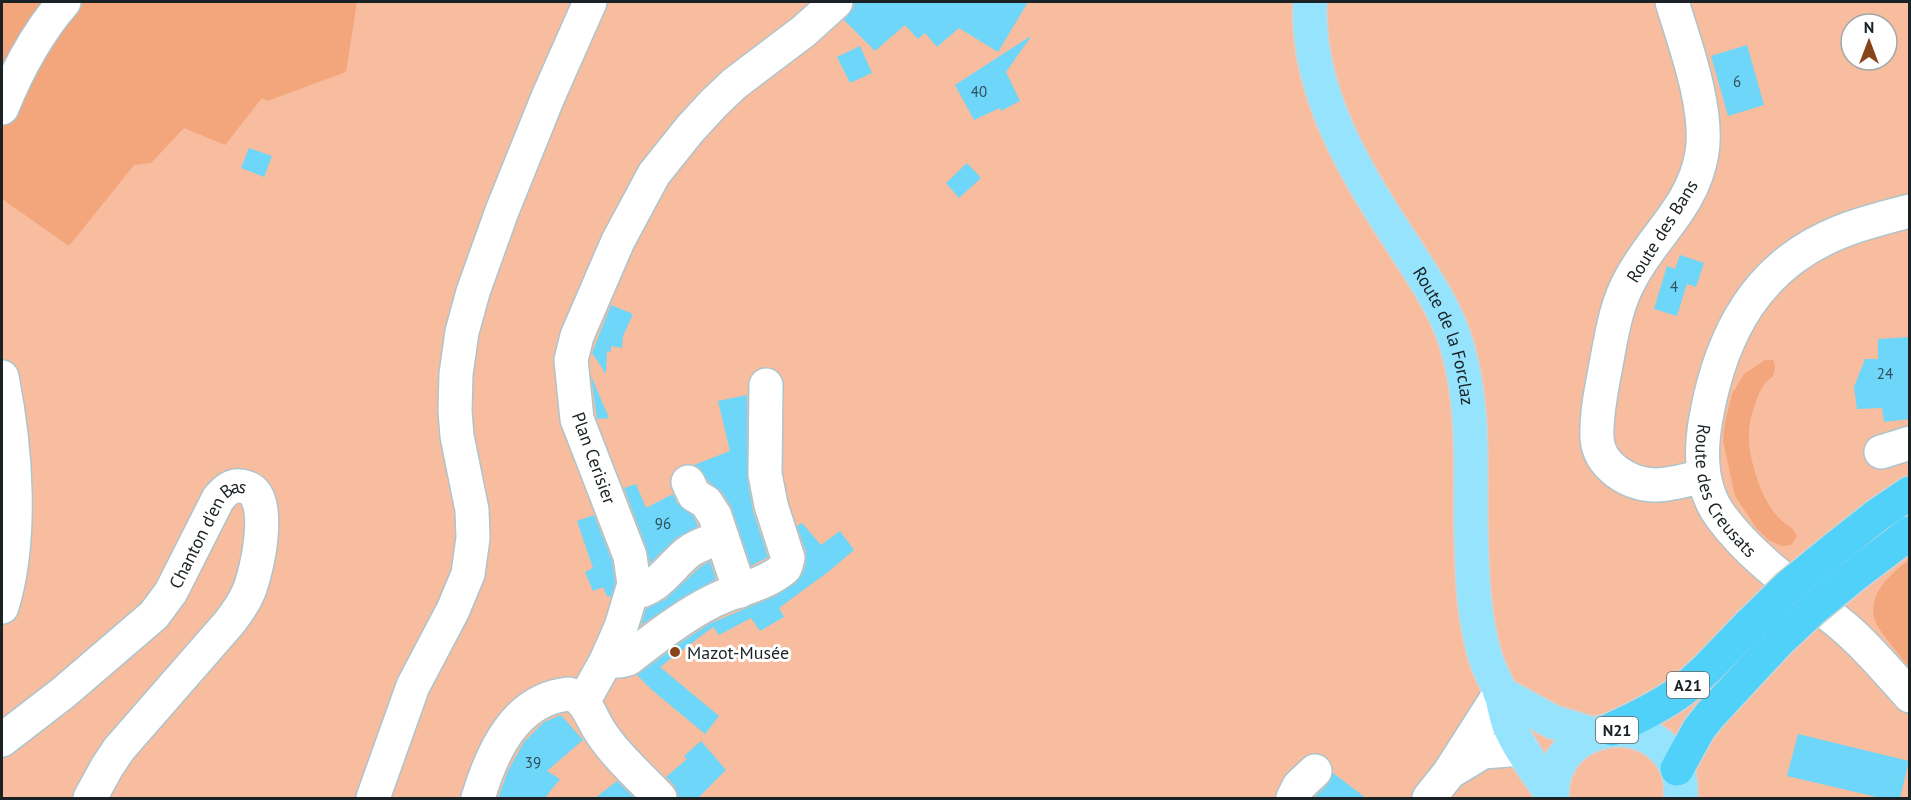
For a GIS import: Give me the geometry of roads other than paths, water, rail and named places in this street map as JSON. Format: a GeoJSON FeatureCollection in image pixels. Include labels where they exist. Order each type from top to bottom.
{"type":"FeatureCollection","features":[{"type":"Feature","properties":{"kind":"highway","name":"A21"},"geometry":{"type":"LineString","coordinates":[[1602,732],[1643,714],[1679,692],[1788,587],[1876,516],[1910,493]]}},
{"type":"Feature","properties":{"kind":"highway","name":"A21"},"geometry":{"type":"LineString","coordinates":[[1683,789],[1699,729],[1711,714],[1778,642],[1813,609],[1910,533]]}},
{"type":"Feature","properties":{"kind":"main road","name":"Route de la Forclaz"},"geometry":{"type":"LineString","coordinates":[[1310,2],[1311,37],[1324,95],[1332,116],[1376,201],[1429,283],[1457,345],[1466,392],[1470,433],[1474,597],[1485,655],[1509,724],[1552,796]]}},
{"type":"Feature","properties":{"kind":"main road"},"geometry":{"type":"LineString","coordinates":[[1500,693],[1553,722],[1602,732]]}},
{"type":"Feature","properties":{"kind":"main road","name":"N21"},"geometry":{"type":"LineString","coordinates":[[1552,796],[1556,771],[1566,754],[1582,739],[1602,732],[1636,732],[1647,737],[1665,751],[1683,789]]}},
{"type":"Feature","properties":{"kind":"street"},"geometry":{"type":"LineString","coordinates":[[2,108],[12,82],[64,2]]}},
{"type":"Feature","properties":{"kind":"street"},"geometry":{"type":"LineString","coordinates":[[373,798],[413,686],[453,610],[468,574],[473,538],[472,510],[457,436],[455,394],[458,355],[473,292],[548,97],[590,2]]}},
{"type":"Feature","properties":{"kind":"street","name":"Plan Cerisier"},"geometry":{"type":"LineString","coordinates":[[576,698],[606,661],[633,592],[634,575],[630,556],[577,419],[571,360],[577,336],[592,297],[633,211],[654,174],[690,129],[734,84],[804,31],[836,2]]}},
{"type":"Feature","properties":{"kind":"street","name":"Route des Bans"},"geometry":{"type":"LineString","coordinates":[[1672,2],[1697,91],[1703,133],[1702,153],[1691,190],[1643,258],[1624,294],[1611,334],[1600,399],[1597,440],[1603,459],[1611,468],[1640,484],[1658,486],[1704,476]]}},
{"type":"Feature","properties":{"kind":"street","name":"Route des Creusats"},"geometry":{"type":"LineString","coordinates":[[1910,211],[1857,226],[1822,240],[1784,266],[1751,298],[1738,318],[1711,389],[1704,430],[1704,476],[1710,497],[1721,518],[1775,572],[1846,629],[1910,696]]}},
{"type":"Feature","properties":{"kind":"street"},"geometry":{"type":"LineString","coordinates":[[2,377],[11,450],[15,533],[11,568],[2,607]]}},
{"type":"Feature","properties":{"kind":"street"},"geometry":{"type":"LineString","coordinates":[[606,661],[628,659],[694,611],[721,597],[756,585],[775,575],[788,564],[787,554],[771,505],[765,474],[766,385]]}},
{"type":"Feature","properties":{"kind":"street"},"geometry":{"type":"LineString","coordinates":[[688,482],[696,498],[706,502],[710,507],[740,591]]}},
{"type":"Feature","properties":{"kind":"street","name":"Chanton d'en Bas"},"geometry":{"type":"LineString","coordinates":[[2,740],[63,693],[154,615],[171,592],[218,499],[228,488],[236,486],[250,488],[256,493],[259,502],[261,527],[254,575],[244,602],[229,623],[119,749],[90,798]]}},
{"type":"Feature","properties":{"kind":"street"},"geometry":{"type":"LineString","coordinates":[[633,592],[640,592],[649,587],[694,548],[722,538]]}},
{"type":"Feature","properties":{"kind":"street"},"geometry":{"type":"LineString","coordinates":[[1429,798],[1449,773],[1500,693]]}},
{"type":"Feature","properties":{"kind":"street"},"geometry":{"type":"LineString","coordinates":[[478,798],[499,744],[516,721],[549,697],[576,698],[610,746],[660,798]]}},
{"type":"Feature","properties":{"kind":"street"},"geometry":{"type":"LineString","coordinates":[[1449,773],[1484,752],[1522,749]]}},
{"type":"Feature","properties":{"kind":"street"},"geometry":{"type":"LineString","coordinates":[[1293,798],[1299,786],[1315,771]]}},
{"type":"Feature","properties":{"kind":"place","name":"Mazot-Musée"},"geometry":{"type":"Point","coordinates":[675,652]}}]}
